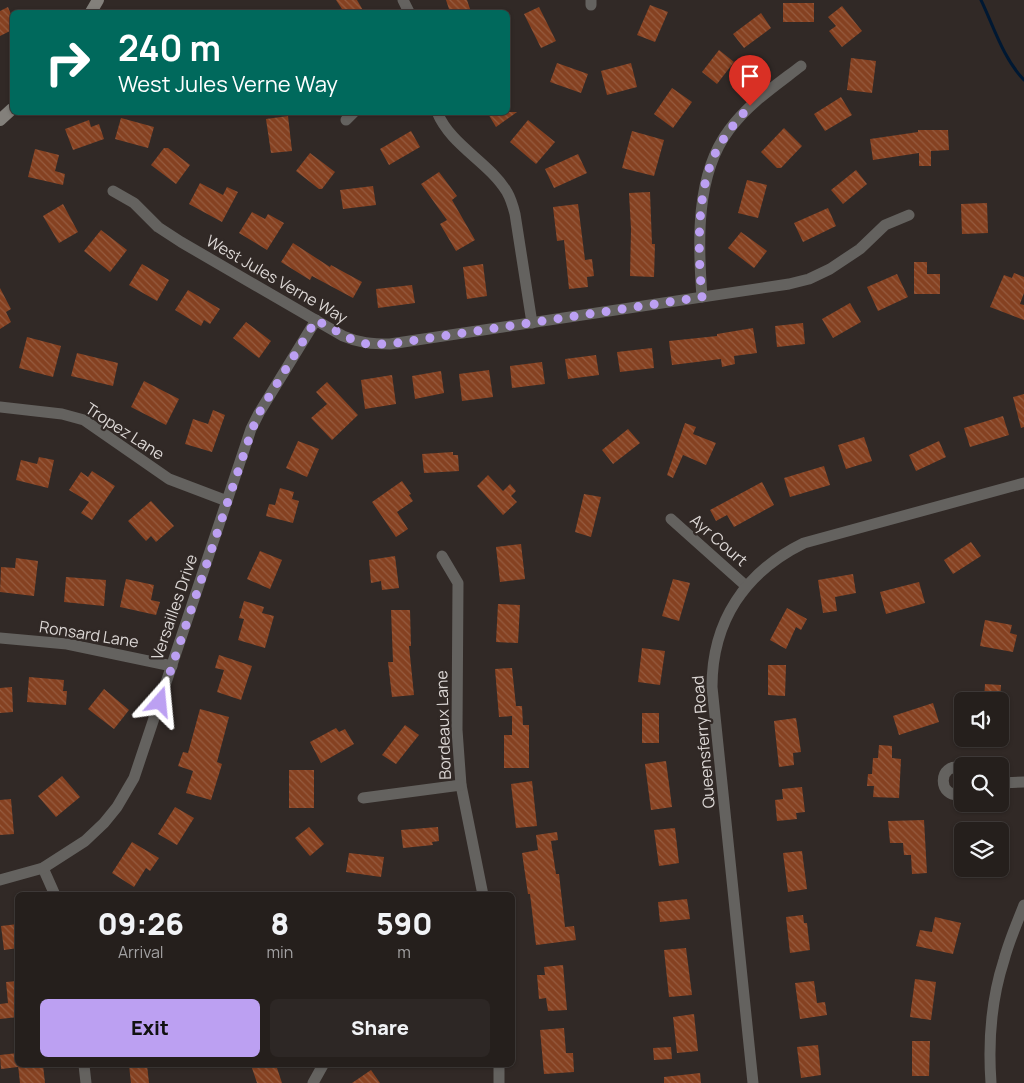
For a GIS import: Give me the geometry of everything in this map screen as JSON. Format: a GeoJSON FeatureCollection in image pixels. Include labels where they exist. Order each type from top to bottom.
{"type":"FeatureCollection","features":[{"type":"Feature","properties":{"kind":"main road"},"geometry":{"type":"LineString","coordinates":[[0,120],[10,111]]}},
{"type":"Feature","properties":{"kind":"street"},"geometry":{"type":"LineString","coordinates":[[702,297],[700,275],[701,210],[704,191],[714,157],[728,131],[750,106],[801,66]]}},
{"type":"Feature","properties":{"kind":"street"},"geometry":{"type":"LineString","coordinates":[[439,115],[448,132],[496,179],[512,202],[532,323]]}},
{"type":"Feature","properties":{"kind":"street","name":"West Jules Verne Way"},"geometry":{"type":"LineString","coordinates":[[113,191],[134,204],[158,227],[180,242],[316,320],[355,341],[367,344],[390,344],[789,284],[809,278],[846,260],[885,225],[909,215]]}},
{"type":"Feature","properties":{"kind":"street","name":"Versailles Drive"},"geometry":{"type":"LineString","coordinates":[[0,880],[43,868],[85,841],[117,807],[134,778],[255,421],[316,320]]}},
{"type":"Feature","properties":{"kind":"street","name":"Tropez Lane"},"geometry":{"type":"LineString","coordinates":[[0,407],[62,414],[84,420],[169,479],[227,501]]}},
{"type":"Feature","properties":{"kind":"street","name":"Queensferry Road"},"geometry":{"type":"LineString","coordinates":[[753,1083],[712,687],[713,662],[719,637],[727,617],[746,586],[774,560],[804,543],[1024,483]]}},
{"type":"Feature","properties":{"kind":"street","name":"Ayr Court"},"geometry":{"type":"LineString","coordinates":[[670,519],[746,586]]}},
{"type":"Feature","properties":{"kind":"street","name":"Bordeaux Lane"},"geometry":{"type":"LineString","coordinates":[[442,556],[458,583],[457,730],[461,785],[482,892]]}},
{"type":"Feature","properties":{"kind":"street","name":"Ronsard Lane"},"geometry":{"type":"LineString","coordinates":[[0,638],[67,644],[172,666]]}},
{"type":"Feature","properties":{"kind":"street"},"geometry":{"type":"LineString","coordinates":[[954,767],[946,772],[943,780],[945,789],[954,794]]}},
{"type":"Feature","properties":{"kind":"street"},"geometry":{"type":"LineString","coordinates":[[1009,783],[1024,782]]}},
{"type":"Feature","properties":{"kind":"street"},"geometry":{"type":"LineString","coordinates":[[363,798],[461,785]]}},
{"type":"Feature","properties":{"kind":"street"},"geometry":{"type":"LineString","coordinates":[[43,868],[54,892]]}},
{"type":"Feature","properties":{"kind":"street"},"geometry":{"type":"LineString","coordinates":[[991,1083],[991,1028],[998,981],[1024,905]]}},
{"type":"Feature","properties":{"kind":"street"},"geometry":{"type":"LineString","coordinates":[[84,1067],[86,1083]]}},
{"type":"Feature","properties":{"kind":"street"},"geometry":{"type":"LineString","coordinates":[[313,1083],[322,1067]]}},
{"type":"Feature","properties":{"kind":"street"},"geometry":{"type":"LineString","coordinates":[[498,1083],[499,1067]]}},
{"type":"Feature","properties":{"kind":"building"},"geometry":{"type":"Polygon","coordinates":[[[336,0],[357,0],[363,10],[343,10],[336,0]]]}},
{"type":"Feature","properties":{"kind":"building"},"geometry":{"type":"Polygon","coordinates":[[[446,0],[467,0],[470,10],[449,10],[446,0]]]}},
{"type":"Feature","properties":{"kind":"building"},"geometry":{"type":"Polygon","coordinates":[[[783,3],[814,3],[814,22],[783,22],[783,3]]]}},
{"type":"Feature","properties":{"kind":"building"},"geometry":{"type":"Polygon","coordinates":[[[650,5],[668,12],[655,42],[637,35],[650,5]]]}},
{"type":"Feature","properties":{"kind":"building"},"geometry":{"type":"Polygon","coordinates":[[[842,6],[862,31],[842,47],[829,31],[836,26],[828,17],[842,6]]]}},
{"type":"Feature","properties":{"kind":"building"},"geometry":{"type":"Polygon","coordinates":[[[8,7],[10,12],[10,31],[0,36],[0,11],[8,7]]]}},
{"type":"Feature","properties":{"kind":"building"},"geometry":{"type":"Polygon","coordinates":[[[539,7],[556,41],[541,48],[524,14],[539,7]]]}},
{"type":"Feature","properties":{"kind":"building"},"geometry":{"type":"Polygon","coordinates":[[[761,13],[771,28],[744,48],[733,34],[761,13]]]}},
{"type":"Feature","properties":{"kind":"building"},"geometry":{"type":"Polygon","coordinates":[[[719,50],[734,62],[717,84],[702,72],[719,50]]]}},
{"type":"Feature","properties":{"kind":"building"},"geometry":{"type":"Polygon","coordinates":[[[851,58],[876,61],[872,93],[847,90],[851,58]]]}},
{"type":"Feature","properties":{"kind":"building"},"geometry":{"type":"Polygon","coordinates":[[[557,63],[588,74],[581,93],[550,82],[557,63]]]}},
{"type":"Feature","properties":{"kind":"building"},"geometry":{"type":"Polygon","coordinates":[[[631,63],[637,87],[607,95],[601,71],[631,63]]]}},
{"type":"Feature","properties":{"kind":"building"},"geometry":{"type":"Polygon","coordinates":[[[672,88],[692,102],[673,128],[654,114],[672,88]]]}},
{"type":"Feature","properties":{"kind":"building"},"geometry":{"type":"Polygon","coordinates":[[[841,97],[852,115],[825,131],[814,114],[841,97]]]}},
{"type":"Feature","properties":{"kind":"building"},"geometry":{"type":"Polygon","coordinates":[[[510,112],[517,112],[496,127],[489,115],[510,115],[510,112]]]}},
{"type":"Feature","properties":{"kind":"building"},"geometry":{"type":"Polygon","coordinates":[[[288,116],[292,151],[271,153],[266,119],[288,116]]]}},
{"type":"Feature","properties":{"kind":"building"},"geometry":{"type":"Polygon","coordinates":[[[121,118],[154,127],[148,148],[115,139],[121,118]]]}},
{"type":"Feature","properties":{"kind":"building"},"geometry":{"type":"Polygon","coordinates":[[[89,120],[91,127],[99,124],[104,139],[73,150],[65,129],[89,120]]]}},
{"type":"Feature","properties":{"kind":"building"},"geometry":{"type":"Polygon","coordinates":[[[528,120],[555,142],[536,164],[510,142],[528,120]]]}},
{"type":"Feature","properties":{"kind":"building"},"geometry":{"type":"Polygon","coordinates":[[[784,128],[802,146],[781,168],[777,168],[761,152],[784,128]]]}},
{"type":"Feature","properties":{"kind":"building"},"geometry":{"type":"Polygon","coordinates":[[[918,130],[948,130],[949,150],[931,151],[931,166],[919,166],[919,153],[873,160],[870,139],[918,132],[918,130]]]}},
{"type":"Feature","properties":{"kind":"building"},"geometry":{"type":"Polygon","coordinates":[[[411,131],[420,147],[389,165],[380,149],[411,131]]]}},
{"type":"Feature","properties":{"kind":"building"},"geometry":{"type":"Polygon","coordinates":[[[632,131],[664,140],[654,176],[622,168],[632,131]]]}},
{"type":"Feature","properties":{"kind":"building"},"geometry":{"type":"Polygon","coordinates":[[[164,148],[168,148],[190,165],[176,184],[151,165],[164,148]]]}},
{"type":"Feature","properties":{"kind":"building"},"geometry":{"type":"Polygon","coordinates":[[[35,149],[59,155],[55,171],[65,174],[63,185],[28,177],[35,149]]]}},
{"type":"Feature","properties":{"kind":"building"},"geometry":{"type":"Polygon","coordinates":[[[310,153],[335,172],[322,189],[319,189],[296,171],[310,153]]]}},
{"type":"Feature","properties":{"kind":"building"},"geometry":{"type":"Polygon","coordinates":[[[578,154],[587,173],[554,188],[545,169],[578,154]]]}},
{"type":"Feature","properties":{"kind":"building"},"geometry":{"type":"Polygon","coordinates":[[[856,170],[867,184],[843,204],[831,190],[856,170]]]}},
{"type":"Feature","properties":{"kind":"building"},"geometry":{"type":"Polygon","coordinates":[[[439,172],[457,196],[452,200],[475,240],[456,251],[440,224],[447,220],[421,184],[439,172]]]}},
{"type":"Feature","properties":{"kind":"building"},"geometry":{"type":"Polygon","coordinates":[[[747,180],[767,185],[758,218],[738,213],[747,180]]]}},
{"type":"Feature","properties":{"kind":"building"},"geometry":{"type":"Polygon","coordinates":[[[200,183],[223,195],[227,187],[238,192],[222,222],[189,204],[200,183]]]}},
{"type":"Feature","properties":{"kind":"building"},"geometry":{"type":"Polygon","coordinates":[[[373,186],[376,205],[343,209],[340,190],[373,186]]]}},
{"type":"Feature","properties":{"kind":"building"},"geometry":{"type":"Polygon","coordinates":[[[650,192],[652,244],[655,244],[654,277],[630,276],[631,229],[629,193],[650,192]]]}},
{"type":"Feature","properties":{"kind":"building"},"geometry":{"type":"Polygon","coordinates":[[[987,203],[988,233],[962,234],[961,204],[987,203]]]}},
{"type":"Feature","properties":{"kind":"building"},"geometry":{"type":"Polygon","coordinates":[[[63,204],[78,232],[59,243],[43,216],[63,204]]]}},
{"type":"Feature","properties":{"kind":"building"},"geometry":{"type":"Polygon","coordinates":[[[578,204],[585,260],[592,259],[594,276],[587,277],[588,287],[569,289],[564,240],[557,241],[553,207],[578,204]]]}},
{"type":"Feature","properties":{"kind":"building"},"geometry":{"type":"Polygon","coordinates":[[[828,208],[836,226],[803,242],[794,223],[828,208]]]}},
{"type":"Feature","properties":{"kind":"building"},"geometry":{"type":"Polygon","coordinates":[[[252,212],[265,219],[268,214],[284,223],[267,250],[239,233],[252,212]]]}},
{"type":"Feature","properties":{"kind":"building"},"geometry":{"type":"Polygon","coordinates":[[[101,230],[127,250],[110,272],[84,251],[101,230]]]}},
{"type":"Feature","properties":{"kind":"building"},"geometry":{"type":"Polygon","coordinates":[[[741,232],[767,251],[754,268],[728,248],[741,232]]]}},
{"type":"Feature","properties":{"kind":"building"},"geometry":{"type":"Polygon","coordinates":[[[293,243],[330,267],[331,265],[362,282],[353,298],[312,276],[310,280],[281,262],[293,243]]]}},
{"type":"Feature","properties":{"kind":"building"},"geometry":{"type":"Polygon","coordinates":[[[914,262],[927,262],[927,274],[940,274],[940,294],[914,294],[914,262]]]}},
{"type":"Feature","properties":{"kind":"building"},"geometry":{"type":"Polygon","coordinates":[[[142,264],[169,280],[157,301],[129,285],[142,264]]]}},
{"type":"Feature","properties":{"kind":"building"},"geometry":{"type":"Polygon","coordinates":[[[483,264],[487,296],[467,299],[463,267],[483,264]]]}},
{"type":"Feature","properties":{"kind":"building"},"geometry":{"type":"Polygon","coordinates":[[[1014,273],[1024,277],[1024,293],[1020,304],[1024,305],[1024,320],[990,307],[1004,275],[1012,278],[1014,273]]]}},
{"type":"Feature","properties":{"kind":"building"},"geometry":{"type":"Polygon","coordinates":[[[897,274],[908,297],[878,311],[867,287],[897,274]]]}},
{"type":"Feature","properties":{"kind":"building"},"geometry":{"type":"Polygon","coordinates":[[[412,285],[415,303],[378,308],[376,289],[412,285]]]}},
{"type":"Feature","properties":{"kind":"building"},"geometry":{"type":"Polygon","coordinates":[[[0,288],[11,309],[6,312],[11,322],[0,329],[0,288]]]}},
{"type":"Feature","properties":{"kind":"building"},"geometry":{"type":"Polygon","coordinates":[[[188,290],[220,309],[210,324],[204,320],[201,326],[175,310],[188,290]]]}},
{"type":"Feature","properties":{"kind":"building"},"geometry":{"type":"Polygon","coordinates":[[[850,303],[861,322],[833,338],[822,319],[850,303]]]}},
{"type":"Feature","properties":{"kind":"building"},"geometry":{"type":"Polygon","coordinates":[[[246,322],[271,341],[259,358],[233,338],[246,322]]]}},
{"type":"Feature","properties":{"kind":"building"},"geometry":{"type":"Polygon","coordinates":[[[803,323],[805,344],[777,347],[775,326],[803,323]]]}},
{"type":"Feature","properties":{"kind":"building"},"geometry":{"type":"Polygon","coordinates":[[[753,328],[757,353],[734,356],[735,364],[722,367],[721,359],[672,365],[669,341],[717,336],[717,334],[753,328]]]}},
{"type":"Feature","properties":{"kind":"building"},"geometry":{"type":"Polygon","coordinates":[[[27,337],[61,346],[53,377],[19,368],[27,337]]]}},
{"type":"Feature","properties":{"kind":"building"},"geometry":{"type":"Polygon","coordinates":[[[652,348],[654,368],[620,372],[617,352],[652,348]]]}},
{"type":"Feature","properties":{"kind":"building"},"geometry":{"type":"Polygon","coordinates":[[[77,353],[118,363],[113,386],[71,376],[77,353]]]}},
{"type":"Feature","properties":{"kind":"building"},"geometry":{"type":"Polygon","coordinates":[[[596,355],[599,375],[568,379],[565,359],[596,355]]]}},
{"type":"Feature","properties":{"kind":"building"},"geometry":{"type":"Polygon","coordinates":[[[542,362],[545,384],[512,388],[510,366],[542,362]]]}},
{"type":"Feature","properties":{"kind":"building"},"geometry":{"type":"Polygon","coordinates":[[[489,370],[493,397],[462,401],[459,374],[489,370]]]}},
{"type":"Feature","properties":{"kind":"building"},"geometry":{"type":"Polygon","coordinates":[[[441,371],[444,393],[415,399],[412,376],[441,371]]]}},
{"type":"Feature","properties":{"kind":"building"},"geometry":{"type":"Polygon","coordinates":[[[392,375],[396,404],[365,409],[361,380],[392,375]]]}},
{"type":"Feature","properties":{"kind":"building"},"geometry":{"type":"Polygon","coordinates":[[[144,381],[179,399],[166,425],[131,407],[144,381]]]}},
{"type":"Feature","properties":{"kind":"building"},"geometry":{"type":"Polygon","coordinates":[[[327,382],[358,415],[332,440],[311,418],[327,404],[316,392],[327,382]]]}},
{"type":"Feature","properties":{"kind":"building"},"geometry":{"type":"Polygon","coordinates":[[[1024,394],[1024,427],[1021,428],[1013,397],[1024,394]]]}},
{"type":"Feature","properties":{"kind":"building"},"geometry":{"type":"Polygon","coordinates":[[[213,410],[225,415],[212,452],[185,444],[193,419],[208,424],[213,410]]]}},
{"type":"Feature","properties":{"kind":"building"},"geometry":{"type":"Polygon","coordinates":[[[1003,416],[1009,435],[970,447],[964,428],[1003,416]]]}},
{"type":"Feature","properties":{"kind":"building"},"geometry":{"type":"Polygon","coordinates":[[[685,423],[696,427],[693,434],[716,443],[706,465],[683,455],[673,478],[667,475],[685,423]]]}},
{"type":"Feature","properties":{"kind":"building"},"geometry":{"type":"Polygon","coordinates":[[[628,429],[640,443],[613,464],[602,450],[628,429]]]}},
{"type":"Feature","properties":{"kind":"building"},"geometry":{"type":"Polygon","coordinates":[[[864,437],[872,461],[846,469],[838,445],[864,437]]]}},
{"type":"Feature","properties":{"kind":"building"},"geometry":{"type":"Polygon","coordinates":[[[298,441],[319,449],[307,477],[286,468],[298,441]]]}},
{"type":"Feature","properties":{"kind":"building"},"geometry":{"type":"Polygon","coordinates":[[[939,441],[946,457],[916,471],[909,455],[939,441]]]}},
{"type":"Feature","properties":{"kind":"building"},"geometry":{"type":"Polygon","coordinates":[[[453,452],[453,455],[458,455],[459,471],[424,473],[422,454],[453,452]]]}},
{"type":"Feature","properties":{"kind":"building"},"geometry":{"type":"Polygon","coordinates":[[[39,457],[54,460],[48,488],[16,480],[21,460],[37,464],[39,457]]]}},
{"type":"Feature","properties":{"kind":"building"},"geometry":{"type":"Polygon","coordinates":[[[824,466],[830,485],[790,497],[784,478],[824,466]]]}},
{"type":"Feature","properties":{"kind":"building"},"geometry":{"type":"Polygon","coordinates":[[[92,471],[115,486],[92,520],[81,513],[89,502],[69,490],[81,472],[88,477],[92,471]]]}},
{"type":"Feature","properties":{"kind":"building"},"geometry":{"type":"Polygon","coordinates":[[[488,475],[503,491],[510,484],[516,491],[511,496],[517,502],[503,515],[477,486],[488,475]]]}},
{"type":"Feature","properties":{"kind":"building"},"geometry":{"type":"Polygon","coordinates":[[[402,481],[411,494],[409,495],[413,501],[397,512],[408,529],[396,537],[372,502],[402,481]]]}},
{"type":"Feature","properties":{"kind":"building"},"geometry":{"type":"Polygon","coordinates":[[[762,482],[774,505],[734,527],[727,515],[716,521],[710,510],[762,482]]]}},
{"type":"Feature","properties":{"kind":"building"},"geometry":{"type":"Polygon","coordinates":[[[280,488],[294,492],[292,499],[299,501],[293,523],[266,516],[269,504],[275,505],[280,488]]]}},
{"type":"Feature","properties":{"kind":"building"},"geometry":{"type":"Polygon","coordinates":[[[584,494],[601,497],[591,537],[575,532],[584,494]]]}},
{"type":"Feature","properties":{"kind":"building"},"geometry":{"type":"Polygon","coordinates":[[[151,501],[174,526],[156,542],[151,536],[146,541],[128,521],[151,501]]]}},
{"type":"Feature","properties":{"kind":"building"},"geometry":{"type":"Polygon","coordinates":[[[971,542],[981,556],[953,574],[944,560],[971,542]]]}},
{"type":"Feature","properties":{"kind":"building"},"geometry":{"type":"Polygon","coordinates":[[[521,544],[525,579],[500,582],[496,547],[521,544]]]}},
{"type":"Feature","properties":{"kind":"building"},"geometry":{"type":"Polygon","coordinates":[[[260,551],[282,560],[270,589],[247,579],[260,551]]]}},
{"type":"Feature","properties":{"kind":"building"},"geometry":{"type":"Polygon","coordinates":[[[395,556],[399,588],[382,590],[381,581],[371,583],[369,560],[395,556]]]}},
{"type":"Feature","properties":{"kind":"building"},"geometry":{"type":"Polygon","coordinates":[[[16,558],[38,561],[34,596],[0,592],[1,567],[15,568],[16,558]]]}},
{"type":"Feature","properties":{"kind":"building"},"geometry":{"type":"Polygon","coordinates":[[[853,574],[856,593],[835,597],[837,611],[823,613],[818,580],[853,574]]]}},
{"type":"Feature","properties":{"kind":"building"},"geometry":{"type":"Polygon","coordinates":[[[66,577],[106,580],[104,606],[64,602],[66,577]]]}},
{"type":"Feature","properties":{"kind":"building"},"geometry":{"type":"Polygon","coordinates":[[[126,579],[154,585],[151,600],[160,602],[156,615],[120,607],[126,579]]]}},
{"type":"Feature","properties":{"kind":"building"},"geometry":{"type":"Polygon","coordinates":[[[673,579],[690,583],[679,621],[662,616],[673,579]]]}},
{"type":"Feature","properties":{"kind":"building"},"geometry":{"type":"Polygon","coordinates":[[[919,582],[925,603],[886,614],[880,592],[919,582]]]}},
{"type":"Feature","properties":{"kind":"building"},"geometry":{"type":"Polygon","coordinates":[[[244,601],[264,607],[262,613],[274,616],[265,648],[238,640],[244,619],[239,618],[244,601]]]}},
{"type":"Feature","properties":{"kind":"building"},"geometry":{"type":"Polygon","coordinates":[[[498,604],[520,605],[518,643],[496,642],[498,604]]]}},
{"type":"Feature","properties":{"kind":"building"},"geometry":{"type":"Polygon","coordinates":[[[787,608],[807,619],[801,630],[796,627],[786,649],[770,640],[787,608]]]}},
{"type":"Feature","properties":{"kind":"building"},"geometry":{"type":"Polygon","coordinates":[[[391,610],[410,610],[411,646],[409,646],[414,695],[392,697],[388,662],[393,662],[391,610]]]}},
{"type":"Feature","properties":{"kind":"building"},"geometry":{"type":"Polygon","coordinates":[[[985,620],[1012,625],[1010,633],[1017,635],[1013,652],[980,646],[985,620]]]}},
{"type":"Feature","properties":{"kind":"building"},"geometry":{"type":"Polygon","coordinates":[[[642,648],[665,651],[660,685],[638,682],[642,648]]]}},
{"type":"Feature","properties":{"kind":"building"},"geometry":{"type":"Polygon","coordinates":[[[219,655],[252,666],[241,700],[217,692],[224,670],[215,668],[219,655]]]}},
{"type":"Feature","properties":{"kind":"building"},"geometry":{"type":"Polygon","coordinates":[[[768,665],[786,665],[785,696],[768,695],[768,665]]]}},
{"type":"Feature","properties":{"kind":"building"},"geometry":{"type":"Polygon","coordinates":[[[512,668],[516,706],[522,706],[523,725],[529,725],[529,768],[504,768],[504,735],[512,735],[512,716],[499,717],[495,669],[512,668]]]}},
{"type":"Feature","properties":{"kind":"building"},"geometry":{"type":"Polygon","coordinates":[[[29,677],[64,680],[63,691],[67,691],[66,705],[27,702],[29,677]]]}},
{"type":"Feature","properties":{"kind":"building"},"geometry":{"type":"Polygon","coordinates":[[[985,684],[1001,685],[1001,692],[985,692],[985,684]]]}},
{"type":"Feature","properties":{"kind":"building"},"geometry":{"type":"Polygon","coordinates":[[[12,687],[13,712],[0,713],[0,688],[12,687]]]}},
{"type":"Feature","properties":{"kind":"building"},"geometry":{"type":"Polygon","coordinates":[[[104,689],[129,710],[114,729],[88,709],[104,689]]]}},
{"type":"Feature","properties":{"kind":"building"},"geometry":{"type":"Polygon","coordinates":[[[933,703],[939,722],[899,735],[893,716],[933,703]]]}},
{"type":"Feature","properties":{"kind":"building"},"geometry":{"type":"Polygon","coordinates":[[[200,709],[229,717],[217,762],[222,764],[211,800],[186,793],[193,771],[178,766],[183,752],[188,753],[200,709]]]}},
{"type":"Feature","properties":{"kind":"building"},"geometry":{"type":"Polygon","coordinates":[[[642,713],[659,713],[659,743],[642,743],[642,713]]]}},
{"type":"Feature","properties":{"kind":"building"},"geometry":{"type":"Polygon","coordinates":[[[796,718],[801,752],[793,753],[794,765],[779,767],[774,721],[796,718]]]}},
{"type":"Feature","properties":{"kind":"building"},"geometry":{"type":"Polygon","coordinates":[[[405,725],[419,735],[396,764],[382,755],[405,725]]]}},
{"type":"Feature","properties":{"kind":"building"},"geometry":{"type":"Polygon","coordinates":[[[336,728],[339,732],[345,729],[354,744],[321,763],[310,742],[336,728]]]}},
{"type":"Feature","properties":{"kind":"building"},"geometry":{"type":"Polygon","coordinates":[[[879,745],[892,746],[892,758],[901,759],[899,798],[873,797],[874,786],[867,786],[868,774],[872,774],[873,758],[878,758],[879,745]]]}},
{"type":"Feature","properties":{"kind":"building"},"geometry":{"type":"Polygon","coordinates":[[[666,761],[672,807],[651,810],[645,764],[666,761]]]}},
{"type":"Feature","properties":{"kind":"building"},"geometry":{"type":"Polygon","coordinates":[[[289,770],[314,770],[314,808],[289,808],[289,770]]]}},
{"type":"Feature","properties":{"kind":"building"},"geometry":{"type":"Polygon","coordinates":[[[62,776],[80,797],[56,817],[38,796],[62,776]]]}},
{"type":"Feature","properties":{"kind":"building"},"geometry":{"type":"Polygon","coordinates":[[[532,781],[537,826],[516,828],[511,784],[532,781]]]}},
{"type":"Feature","properties":{"kind":"building"},"geometry":{"type":"Polygon","coordinates":[[[802,787],[805,812],[796,813],[797,819],[777,821],[775,800],[783,799],[782,789],[802,787]]]}},
{"type":"Feature","properties":{"kind":"building"},"geometry":{"type":"Polygon","coordinates":[[[11,799],[14,834],[0,835],[0,800],[11,799]]]}},
{"type":"Feature","properties":{"kind":"building"},"geometry":{"type":"Polygon","coordinates":[[[175,807],[194,818],[177,845],[158,834],[175,807]]]}},
{"type":"Feature","properties":{"kind":"building"},"geometry":{"type":"Polygon","coordinates":[[[924,820],[927,873],[912,874],[911,855],[904,855],[903,843],[890,843],[888,821],[924,820]]]}},
{"type":"Feature","properties":{"kind":"building"},"geometry":{"type":"Polygon","coordinates":[[[309,827],[324,844],[310,856],[295,838],[309,827]]]}},
{"type":"Feature","properties":{"kind":"building"},"geometry":{"type":"Polygon","coordinates":[[[438,827],[439,841],[432,842],[433,845],[403,848],[401,830],[438,827]]]}},
{"type":"Feature","properties":{"kind":"building"},"geometry":{"type":"Polygon","coordinates":[[[675,828],[679,863],[659,866],[654,830],[675,828]]]}},
{"type":"Feature","properties":{"kind":"building"},"geometry":{"type":"Polygon","coordinates":[[[557,832],[558,840],[551,841],[556,874],[559,874],[565,927],[574,926],[576,940],[536,945],[530,894],[528,894],[522,853],[538,850],[536,835],[557,832]]]}},
{"type":"Feature","properties":{"kind":"building"},"geometry":{"type":"Polygon","coordinates":[[[132,842],[159,858],[150,871],[146,868],[134,887],[112,873],[132,842]]]}},
{"type":"Feature","properties":{"kind":"building"},"geometry":{"type":"Polygon","coordinates":[[[802,851],[807,889],[788,892],[783,853],[802,851]]]}},
{"type":"Feature","properties":{"kind":"building"},"geometry":{"type":"Polygon","coordinates":[[[349,853],[384,857],[381,877],[346,872],[349,853]]]}},
{"type":"Feature","properties":{"kind":"building"},"geometry":{"type":"Polygon","coordinates":[[[687,899],[690,919],[660,922],[658,902],[687,899]]]}},
{"type":"Feature","properties":{"kind":"building"},"geometry":{"type":"Polygon","coordinates":[[[803,915],[804,923],[807,923],[810,950],[790,953],[786,917],[803,915]]]}},
{"type":"Feature","properties":{"kind":"building"},"geometry":{"type":"Polygon","coordinates":[[[935,917],[961,923],[953,954],[916,946],[920,930],[932,932],[935,917]]]}},
{"type":"Feature","properties":{"kind":"building"},"geometry":{"type":"Polygon","coordinates":[[[15,924],[15,948],[4,950],[1,926],[15,924]]]}},
{"type":"Feature","properties":{"kind":"building"},"geometry":{"type":"Polygon","coordinates":[[[686,948],[692,995],[669,997],[664,950],[686,948]]]}},
{"type":"Feature","properties":{"kind":"building"},"geometry":{"type":"Polygon","coordinates":[[[563,965],[567,1010],[548,1011],[546,998],[539,999],[537,975],[545,975],[544,967],[563,965]]]}},
{"type":"Feature","properties":{"kind":"building"},"geometry":{"type":"Polygon","coordinates":[[[915,979],[936,982],[931,1020],[910,1017],[915,979]]]}},
{"type":"Feature","properties":{"kind":"building"},"geometry":{"type":"Polygon","coordinates":[[[15,981],[15,1017],[0,1019],[0,1004],[8,1003],[6,982],[15,981]]]}},
{"type":"Feature","properties":{"kind":"building"},"geometry":{"type":"Polygon","coordinates":[[[814,981],[817,1003],[825,1002],[827,1015],[800,1019],[795,983],[814,981]]]}},
{"type":"Feature","properties":{"kind":"building"},"geometry":{"type":"Polygon","coordinates":[[[694,1014],[698,1051],[677,1053],[673,1017],[694,1014]]]}},
{"type":"Feature","properties":{"kind":"building"},"geometry":{"type":"Polygon","coordinates":[[[564,1028],[566,1053],[573,1053],[574,1072],[544,1074],[540,1030],[564,1028]]]}},
{"type":"Feature","properties":{"kind":"building"},"geometry":{"type":"Polygon","coordinates":[[[912,1041],[930,1041],[929,1076],[912,1076],[912,1041]]]}},
{"type":"Feature","properties":{"kind":"building"},"geometry":{"type":"Polygon","coordinates":[[[818,1045],[821,1075],[801,1078],[797,1047],[818,1045]]]}},
{"type":"Feature","properties":{"kind":"building"},"geometry":{"type":"Polygon","coordinates":[[[671,1047],[672,1059],[654,1060],[653,1048],[671,1047]]]}},
{"type":"Feature","properties":{"kind":"building"},"geometry":{"type":"Polygon","coordinates":[[[15,1053],[15,1067],[18,1067],[1,1069],[0,1055],[15,1053]]]}},
{"type":"Feature","properties":{"kind":"building"},"geometry":{"type":"Polygon","coordinates":[[[18,1067],[43,1067],[45,1083],[20,1083],[18,1067]]]}},
{"type":"Feature","properties":{"kind":"building"},"geometry":{"type":"Polygon","coordinates":[[[129,1067],[147,1067],[149,1083],[131,1083],[129,1067]]]}},
{"type":"Feature","properties":{"kind":"building"},"geometry":{"type":"Polygon","coordinates":[[[252,1067],[277,1067],[282,1083],[257,1083],[252,1067]]]}},
{"type":"Feature","properties":{"kind":"building"},"geometry":{"type":"Polygon","coordinates":[[[371,1070],[380,1083],[352,1083],[371,1070]]]}},
{"type":"Feature","properties":{"kind":"building"},"geometry":{"type":"Polygon","coordinates":[[[700,1073],[701,1083],[664,1083],[664,1077],[700,1073]]]}},
{"type":"Feature","properties":{"kind":"waterway"},"geometry":{"type":"LineString","coordinates":[[981,0],[1010,62],[1024,80]]}},
{"type":"Feature","properties":{"kind":"route"},"geometry":{"type":"LineString","coordinates":[[160,702],[252,430],[259,413],[316,320],[355,341],[367,344],[390,344],[702,297],[700,275],[701,210],[707,176],[714,157],[728,131],[750,106]]}}]}
